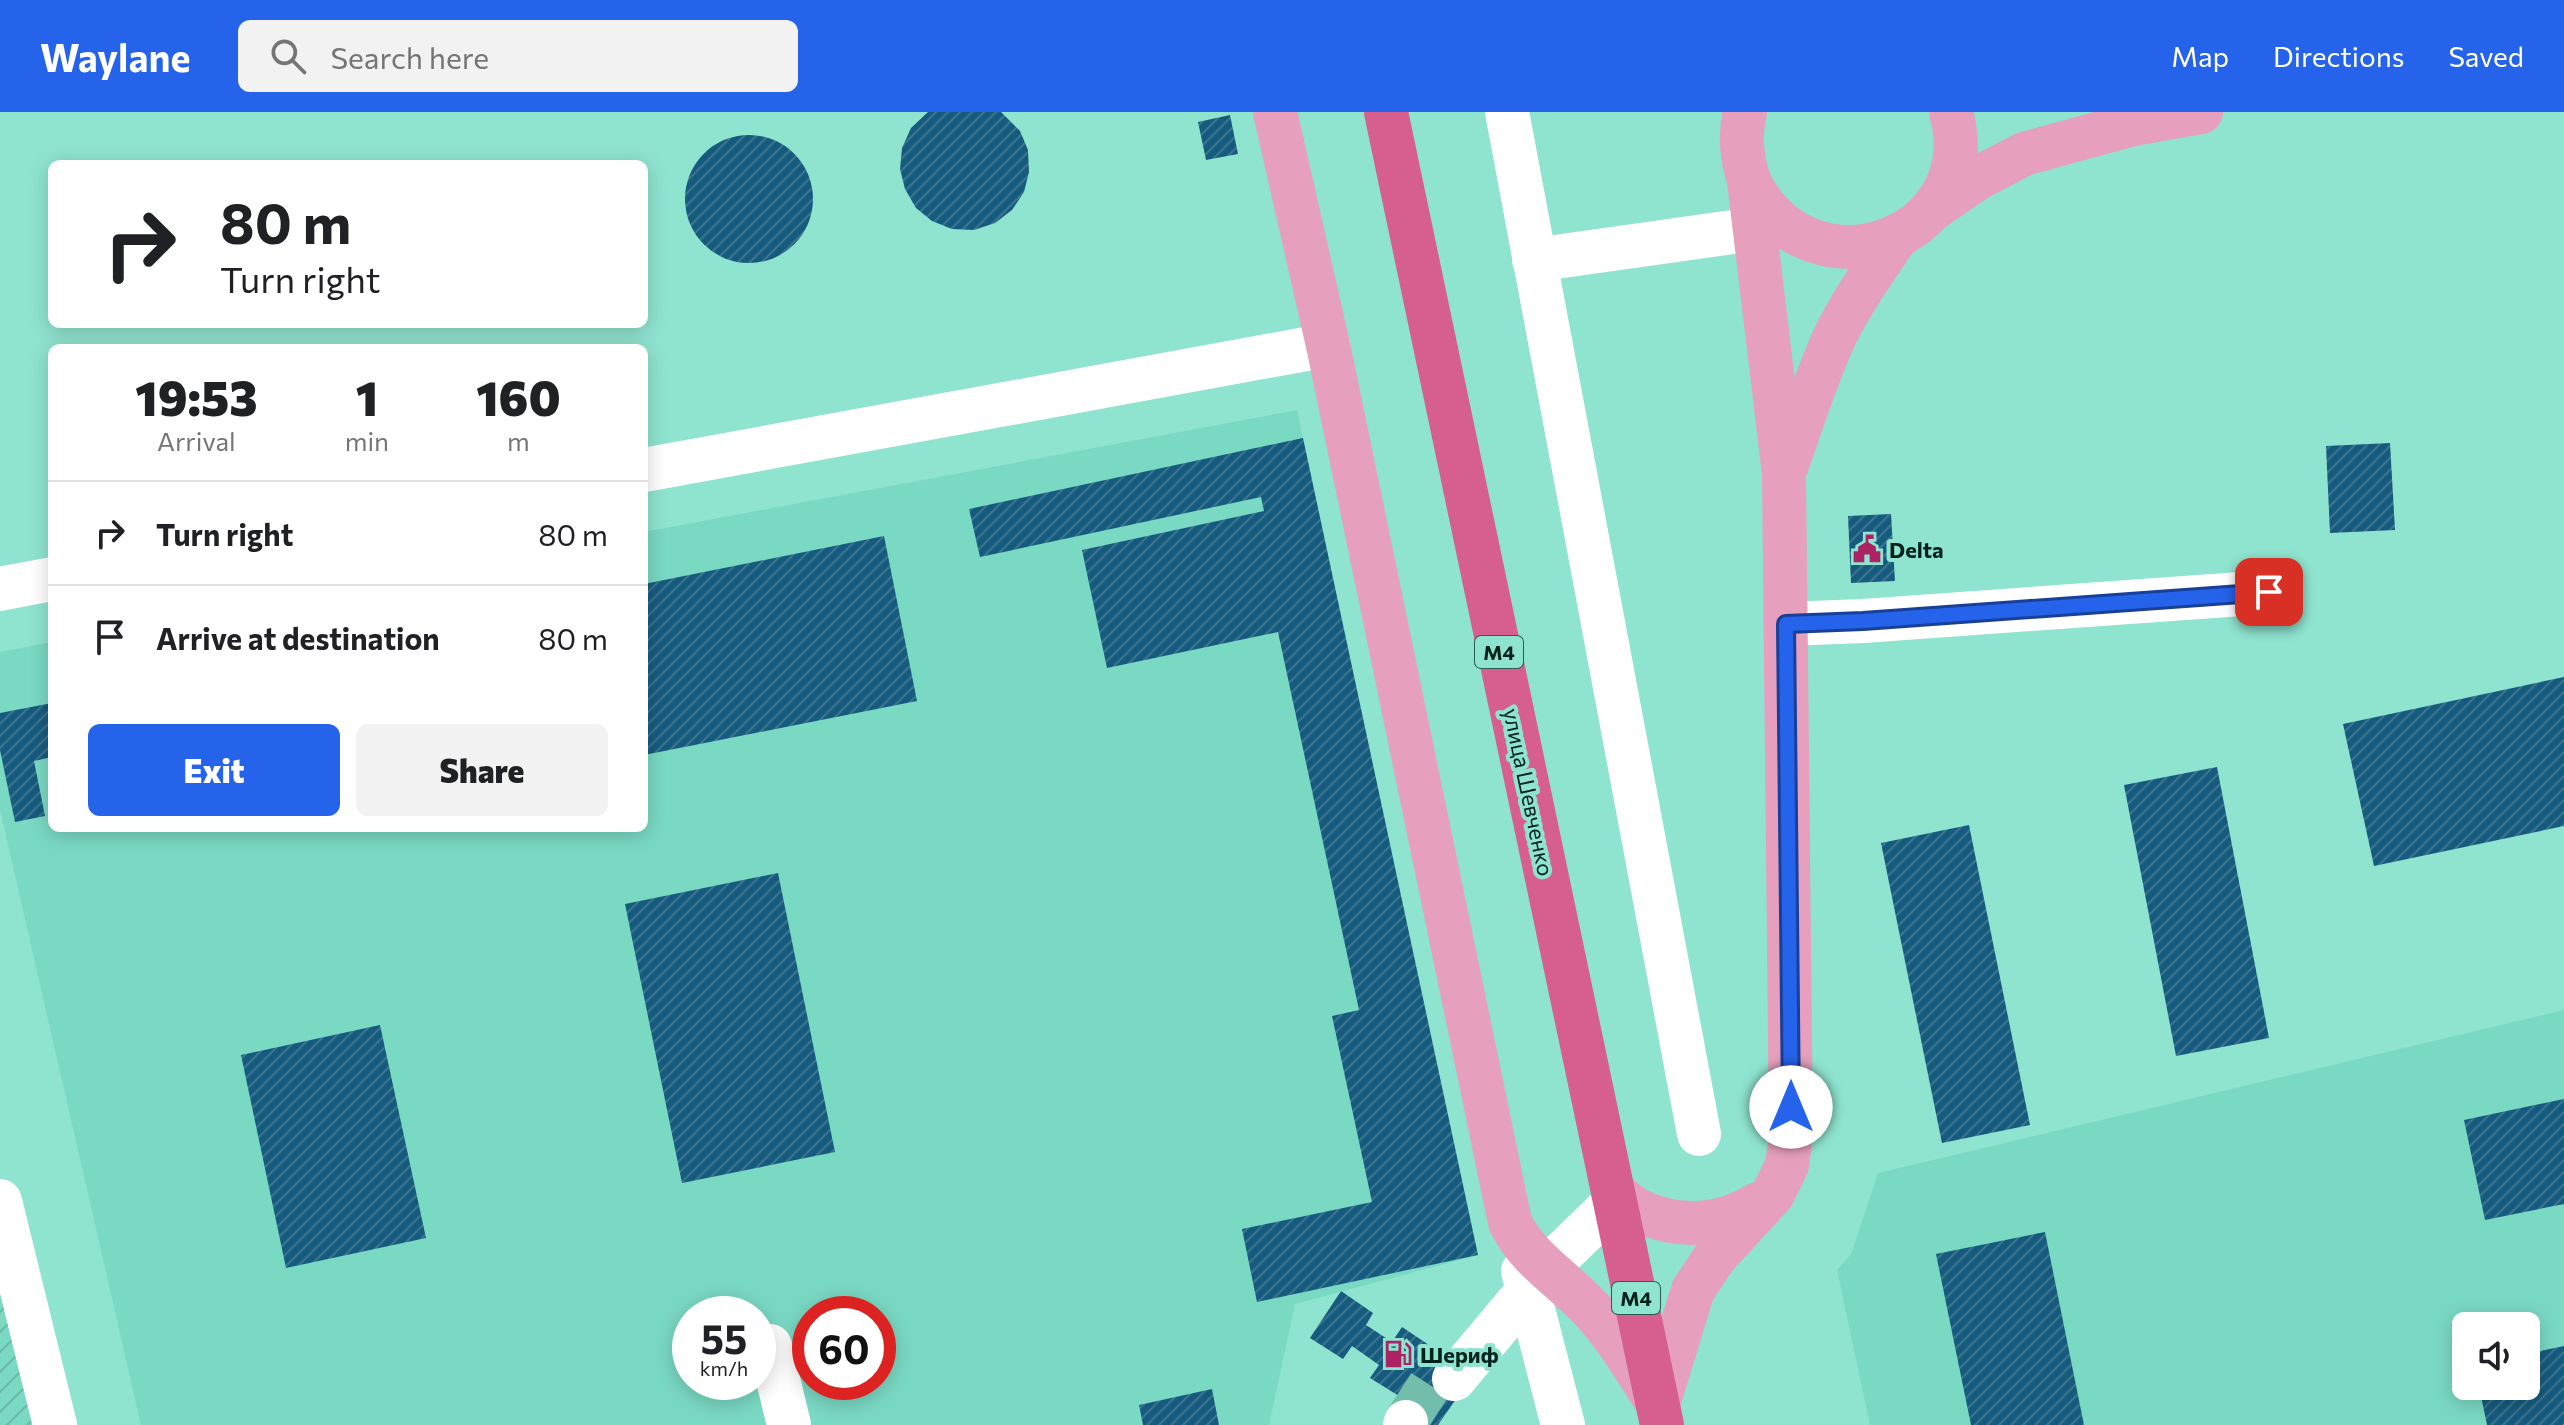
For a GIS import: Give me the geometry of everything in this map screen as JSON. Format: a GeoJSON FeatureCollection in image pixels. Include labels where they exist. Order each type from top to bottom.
{"type":"FeatureCollection","features":[{"type":"Feature","properties":{"kind":"highway","name":"улица Шевченко"},"geometry":{"type":"LineString","coordinates":[[1386,112],[1660,1414]]}},
{"type":"Feature","properties":{"kind":"main road"},"geometry":{"type":"LineString","coordinates":[[1275,112],[1328,345],[1510,1222],[1530,1254],[1530,1288],[1588,1306],[1610,1330],[1660,1414]]}},
{"type":"Feature","properties":{"kind":"main road"},"geometry":{"type":"LineString","coordinates":[[1784,474],[1836,334],[1914,223],[1947,183],[1955,134],[1951,112]]}},
{"type":"Feature","properties":{"kind":"main road"},"geometry":{"type":"LineString","coordinates":[[2086,112],[2132,118],[2201,112]]}},
{"type":"Feature","properties":{"kind":"main road"},"geometry":{"type":"LineString","coordinates":[[1660,1414],[1693,1290],[1715,1257],[1773,1194],[1787,1165],[1791,1136],[1784,474],[1749,181],[1741,155],[1742,117]]}},
{"type":"Feature","properties":{"kind":"main road"},"geometry":{"type":"LineString","coordinates":[[1749,181],[1767,212],[1795,234],[1811,241],[1846,248],[1873,244],[1914,223],[1978,178],[2024,154],[2132,118]]}},
{"type":"Feature","properties":{"kind":"main road"},"geometry":{"type":"LineString","coordinates":[[1614,1197],[1641,1212],[1674,1223],[1707,1224],[1743,1213],[1773,1194]]}},
{"type":"Feature","properties":{"kind":"street"},"geometry":{"type":"LineString","coordinates":[[1507,112],[1699,1134]]}},
{"type":"Feature","properties":{"kind":"street"},"geometry":{"type":"LineString","coordinates":[[1534,260],[1754,229]]}},
{"type":"Feature","properties":{"kind":"street"},"geometry":{"type":"LineString","coordinates":[[648,469],[1328,345]]}},
{"type":"Feature","properties":{"kind":"street"},"geometry":{"type":"LineString","coordinates":[[0,589],[48,580]]}},
{"type":"Feature","properties":{"kind":"street"},"geometry":{"type":"LineString","coordinates":[[1786,624],[2269,592]]}},
{"type":"Feature","properties":{"kind":"street"},"geometry":{"type":"LineString","coordinates":[[1447,1374],[1614,1197]]}},
{"type":"Feature","properties":{"kind":"street"},"geometry":{"type":"LineString","coordinates":[[0,1201],[55,1425]]}},
{"type":"Feature","properties":{"kind":"street"},"geometry":{"type":"LineString","coordinates":[[1530,1288],[1563,1425]]}},
{"type":"Feature","properties":{"kind":"street"},"geometry":{"type":"LineString","coordinates":[[776,1371],[789,1425]]}},
{"type":"Feature","properties":{"kind":"shaded area"},"geometry":{"type":"Polygon","coordinates":[[[1297,410],[1478,1255],[1295,1304],[1269,1425],[141,1425],[0,810],[0,652],[48,643],[48,832],[648,832],[648,531],[1297,410]]]}},
{"type":"Feature","properties":{"kind":"shaded area"},"geometry":{"type":"Polygon","coordinates":[[[2564,1010],[2564,1425],[1870,1425],[1837,1270],[1851,1254],[1878,1173],[2564,1010]]]}},
{"type":"Feature","properties":{"kind":"shaded area"},"geometry":{"type":"Polygon","coordinates":[[[0,1289],[36,1425],[0,1425],[0,1289]]]}},
{"type":"Feature","properties":{"kind":"building"},"geometry":{"type":"Polygon","coordinates":[[[928,112],[1001,112],[1020,131],[1028,150],[1029,172],[1024,192],[1012,210],[995,223],[974,230],[952,229],[932,221],[916,208],[905,189],[900,169],[902,148],[911,128],[928,112]]]}},
{"type":"Feature","properties":{"kind":"building"},"geometry":{"type":"Polygon","coordinates":[[[1230,115],[1238,154],[1206,160],[1198,122],[1230,115]]]}},
{"type":"Feature","properties":{"kind":"building"},"geometry":{"type":"Polygon","coordinates":[[[749,135],[774,140],[794,154],[808,174],[813,199],[808,224],[794,244],[774,258],[749,263],[724,258],[704,244],[690,224],[685,199],[690,174],[704,154],[724,140],[749,135]]]}},
{"type":"Feature","properties":{"kind":"building"},"geometry":{"type":"Polygon","coordinates":[[[1303,438],[1478,1255],[1257,1302],[1242,1229],[1372,1202],[1332,1016],[1359,1010],[1278,632],[1107,668],[1082,550],[1264,511],[1261,497],[980,557],[969,509],[1303,438]]]}},
{"type":"Feature","properties":{"kind":"building"},"geometry":{"type":"Polygon","coordinates":[[[2390,443],[2395,530],[2330,533],[2326,446],[2390,443]]]}},
{"type":"Feature","properties":{"kind":"building"},"geometry":{"type":"Polygon","coordinates":[[[1891,514],[1895,581],[1851,583],[1848,516],[1891,514]]]}},
{"type":"Feature","properties":{"kind":"building"},"geometry":{"type":"Polygon","coordinates":[[[884,536],[917,701],[648,754],[648,583],[884,536]]]}},
{"type":"Feature","properties":{"kind":"building"},"geometry":{"type":"Polygon","coordinates":[[[2564,677],[2564,826],[2374,866],[2343,724],[2564,677]]]}},
{"type":"Feature","properties":{"kind":"building"},"geometry":{"type":"Polygon","coordinates":[[[48,704],[48,758],[34,761],[45,816],[15,822],[0,750],[0,713],[48,704]]]}},
{"type":"Feature","properties":{"kind":"building"},"geometry":{"type":"Polygon","coordinates":[[[2217,767],[2269,1038],[2176,1056],[2124,785],[2217,767]]]}},
{"type":"Feature","properties":{"kind":"building"},"geometry":{"type":"Polygon","coordinates":[[[1969,825],[2030,1125],[1942,1143],[1881,843],[1969,825]]]}},
{"type":"Feature","properties":{"kind":"building"},"geometry":{"type":"Polygon","coordinates":[[[778,873],[835,1152],[682,1183],[625,904],[778,873]]]}},
{"type":"Feature","properties":{"kind":"building"},"geometry":{"type":"Polygon","coordinates":[[[380,1025],[426,1238],[286,1268],[241,1055],[380,1025]]]}},
{"type":"Feature","properties":{"kind":"building"},"geometry":{"type":"Polygon","coordinates":[[[2564,1099],[2564,1204],[2485,1220],[2464,1120],[2564,1099]]]}},
{"type":"Feature","properties":{"kind":"building"},"geometry":{"type":"Polygon","coordinates":[[[2045,1232],[2084,1425],[1971,1425],[1936,1254],[2045,1232]]]}},
{"type":"Feature","properties":{"kind":"building","name":"Шериф"},"geometry":{"type":"Polygon","coordinates":[[[1341,1291],[1373,1313],[1366,1325],[1392,1342],[1402,1327],[1435,1349],[1427,1361],[1465,1386],[1438,1425],[1410,1425],[1407,1401],[1370,1378],[1379,1365],[1352,1346],[1343,1359],[1310,1338],[1341,1291]]]}},
{"type":"Feature","properties":{"kind":"building"},"geometry":{"type":"Polygon","coordinates":[[[2564,1346],[2564,1425],[2487,1425],[2482,1400],[2540,1400],[2540,1351],[2564,1346]]]}},
{"type":"Feature","properties":{"kind":"building"},"geometry":{"type":"Polygon","coordinates":[[[1212,1389],[1219,1425],[1143,1425],[1139,1405],[1212,1389]]]}},
{"type":"Feature","properties":{"kind":"tunnel"},"geometry":{"type":"LineString","coordinates":[[1406,1422],[1440,1369]]}},
{"type":"Feature","properties":{"kind":"place","name":"Delta"},"geometry":{"type":"Point","coordinates":[1867,549]}},
{"type":"Feature","properties":{"kind":"place","name":"Шериф"},"geometry":{"type":"Point","coordinates":[1398,1354]}},
{"type":"Feature","properties":{"kind":"route"},"geometry":{"type":"LineString","coordinates":[[1791,1107],[1786,624],[2269,592]]}}]}
